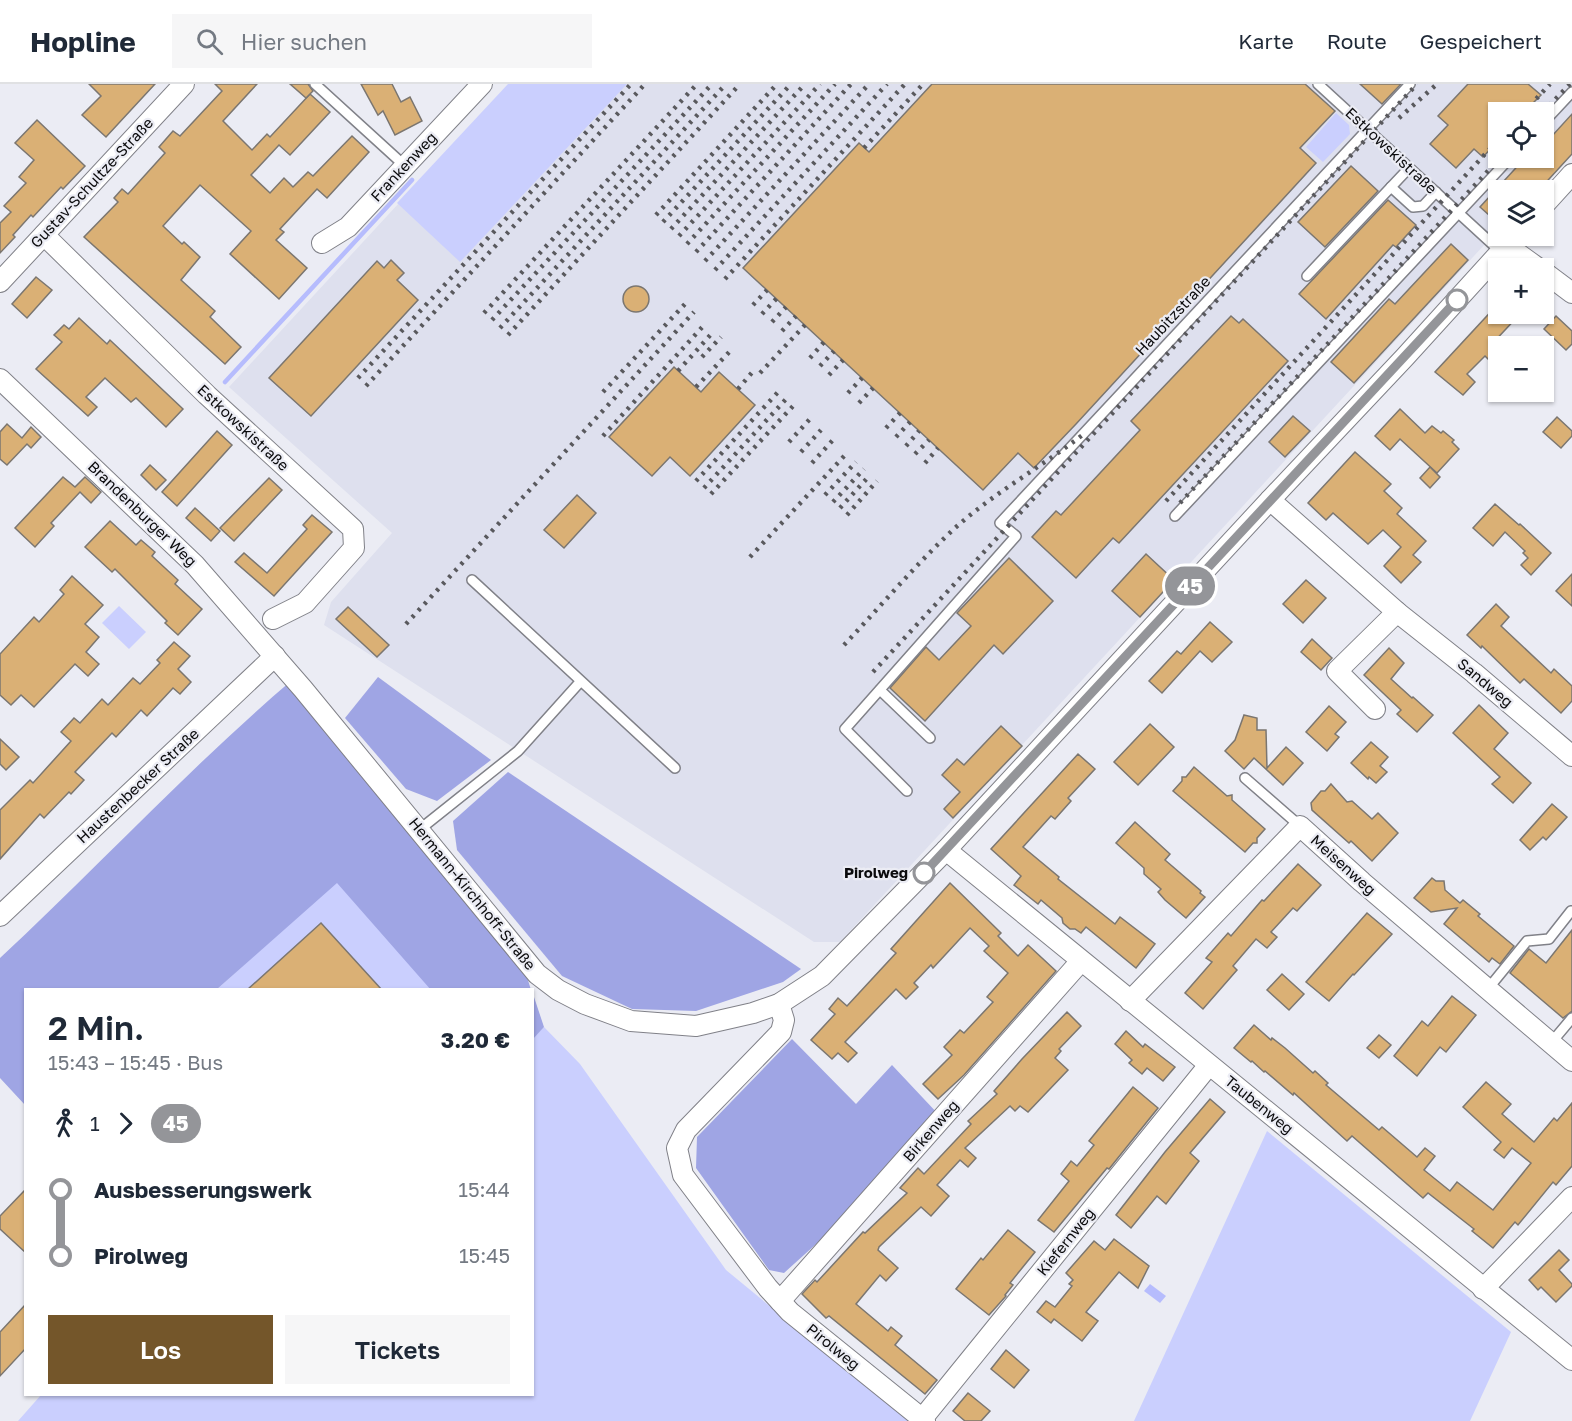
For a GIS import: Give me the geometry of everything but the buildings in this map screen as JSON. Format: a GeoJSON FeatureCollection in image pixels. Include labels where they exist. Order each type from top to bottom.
{"type":"FeatureCollection","features":[{"type":"Feature","properties":{"kind":"street","name":"Gustav-Schultze-Straße"},"geometry":{"type":"LineString","coordinates":[[0,282],[184,84]]}},
{"type":"Feature","properties":{"kind":"street","name":"Frankenweg"},"geometry":{"type":"LineString","coordinates":[[322,243],[348,227],[482,84]]}},
{"type":"Feature","properties":{"kind":"street"},"geometry":{"type":"LineString","coordinates":[[1554,194],[1572,174]]}},
{"type":"Feature","properties":{"kind":"street","name":"Estkowskistraße"},"geometry":{"type":"LineString","coordinates":[[44,235],[207,395],[353,529],[354,548],[305,603],[273,619]]}},
{"type":"Feature","properties":{"kind":"street","name":"Hermann-Kirchhoff-Straße"},"geometry":{"type":"LineString","coordinates":[[275,656],[537,974],[558,990],[585,1004],[631,1021],[696,1026],[753,1013],[779,1004],[822,976],[946,850],[1405,357],[1505,246]]}},
{"type":"Feature","properties":{"kind":"street"},"geometry":{"type":"LineString","coordinates":[[1510,246],[1525,258]]}},
{"type":"Feature","properties":{"kind":"street"},"geometry":{"type":"LineString","coordinates":[[1554,280],[1572,293]]}},
{"type":"Feature","properties":{"kind":"street","name":"Brandenburger Weg"},"geometry":{"type":"LineString","coordinates":[[0,379],[195,565],[275,656]]}},
{"type":"Feature","properties":{"kind":"street","name":"Sandweg"},"geometry":{"type":"LineString","coordinates":[[1270,500],[1397,612],[1572,756]]}},
{"type":"Feature","properties":{"kind":"street"},"geometry":{"type":"LineString","coordinates":[[1375,709],[1338,671],[1397,612]]}},
{"type":"Feature","properties":{"kind":"street","name":"Haustenbecker Straße"},"geometry":{"type":"LineString","coordinates":[[0,916],[275,656]]}},
{"type":"Feature","properties":{"kind":"street","name":"Meisenweg"},"geometry":{"type":"LineString","coordinates":[[1130,1001],[1300,826],[1487,990],[1572,1061]]}},
{"type":"Feature","properties":{"kind":"street","name":"Taubenweg"},"geometry":{"type":"LineString","coordinates":[[946,850],[1572,1360]]}},
{"type":"Feature","properties":{"kind":"street","name":"Birkenweg"},"geometry":{"type":"LineString","coordinates":[[780,1301],[1081,961]]}},
{"type":"Feature","properties":{"kind":"street","name":"Pirolweg"},"geometry":{"type":"LineString","coordinates":[[779,1004],[784,1020],[781,1032],[686,1130],[677,1148],[683,1175],[790,1312],[924,1420]]}},
{"type":"Feature","properties":{"kind":"street","name":"Kiefernweg"},"geometry":{"type":"LineString","coordinates":[[924,1420],[1209,1065]]}},
{"type":"Feature","properties":{"kind":"street"},"geometry":{"type":"LineString","coordinates":[[1483,1289],[1572,1197]]}},
{"type":"Feature","properties":{"kind":"lane"},"geometry":{"type":"LineString","coordinates":[[315,84],[405,166]]}},
{"type":"Feature","properties":{"kind":"lane","name":"Estkowskistraße"},"geometry":{"type":"LineString","coordinates":[[1318,84],[1461,215],[1488,232]]}},
{"type":"Feature","properties":{"kind":"lane","name":"Haubitzstraße"},"geometry":{"type":"LineString","coordinates":[[880,690],[1016,536],[1000,524],[1410,84]]}},
{"type":"Feature","properties":{"kind":"lane"},"geometry":{"type":"LineString","coordinates":[[1554,112],[1572,93]]}},
{"type":"Feature","properties":{"kind":"lane"},"geometry":{"type":"LineString","coordinates":[[1307,276],[1409,168]]}},
{"type":"Feature","properties":{"kind":"lane"},"geometry":{"type":"LineString","coordinates":[[1175,516],[1461,215],[1501,168]]}},
{"type":"Feature","properties":{"kind":"lane"},"geometry":{"type":"LineString","coordinates":[[1391,187],[1413,207],[1423,206],[1436,192]]}},
{"type":"Feature","properties":{"kind":"lane"},"geometry":{"type":"LineString","coordinates":[[472,580],[675,768]]}},
{"type":"Feature","properties":{"kind":"lane"},"geometry":{"type":"LineString","coordinates":[[419,830],[518,751],[580,682]]}},
{"type":"Feature","properties":{"kind":"lane"},"geometry":{"type":"LineString","coordinates":[[907,791],[845,729],[880,690],[930,738]]}},
{"type":"Feature","properties":{"kind":"lane"},"geometry":{"type":"LineString","coordinates":[[1245,778],[1300,826]]}},
{"type":"Feature","properties":{"kind":"lane"},"geometry":{"type":"LineString","coordinates":[[1487,990],[1527,941],[1548,939],[1571,911]]}},
{"type":"Feature","properties":{"kind":"lane"},"geometry":{"type":"LineString","coordinates":[[1551,1043],[1572,1018]]}},
{"type":"Feature","properties":{"kind":"shaded area"},"geometry":{"type":"Polygon","coordinates":[[[508,84],[627,84],[460,262],[397,203],[508,84]]]}},
{"type":"Feature","properties":{"kind":"shaded area"},"geometry":{"type":"Polygon","coordinates":[[[509,84],[1572,84],[1572,151],[1544,180],[1488,180],[1488,241],[840,942],[814,942],[324,625],[331,602],[392,533],[229,387],[509,84]]]}},
{"type":"Feature","properties":{"kind":"shaded area"},"geometry":{"type":"Polygon","coordinates":[[[1336,113],[1349,125],[1350,134],[1323,162],[1306,147],[1336,113]]]}},
{"type":"Feature","properties":{"kind":"shaded area"},"geometry":{"type":"Polygon","coordinates":[[[119,606],[146,632],[129,649],[102,623],[119,606]]]}},
{"type":"Feature","properties":{"kind":"shaded area"},"geometry":{"type":"Polygon","coordinates":[[[378,677],[491,760],[437,801],[406,789],[345,718],[378,677]]]}},
{"type":"Feature","properties":{"kind":"shaded area"},"geometry":{"type":"Polygon","coordinates":[[[291,681],[527,977],[530,988],[429,988],[337,883],[218,988],[24,988],[24,1104],[0,1078],[0,958],[253,714],[291,681]]]}},
{"type":"Feature","properties":{"kind":"shaded area"},"geometry":{"type":"Polygon","coordinates":[[[508,772],[801,969],[783,982],[696,1011],[632,1009],[562,976],[457,850],[453,821],[508,772]]]}},
{"type":"Feature","properties":{"kind":"shaded area"},"geometry":{"type":"Polygon","coordinates":[[[337,882],[430,988],[218,988],[337,882]]]}},
{"type":"Feature","properties":{"kind":"shaded area"},"geometry":{"type":"Polygon","coordinates":[[[534,997],[544,1027],[534,1038],[534,997]]]}},
{"type":"Feature","properties":{"kind":"shaded area"},"geometry":{"type":"Polygon","coordinates":[[[544,1027],[580,1064],[726,1270],[909,1421],[18,1421],[40,1396],[534,1396],[534,1037],[544,1027]]]}},
{"type":"Feature","properties":{"kind":"shaded area"},"geometry":{"type":"Polygon","coordinates":[[[792,1039],[856,1104],[892,1065],[939,1115],[825,1236],[784,1273],[769,1270],[696,1168],[697,1137],[792,1039]]]}},
{"type":"Feature","properties":{"kind":"shaded area"},"geometry":{"type":"Polygon","coordinates":[[[1267,1131],[1511,1332],[1470,1421],[1134,1421],[1267,1131]]]}},
{"type":"Feature","properties":{"kind":"shaded area"},"geometry":{"type":"Polygon","coordinates":[[[1150,1284],[1166,1296],[1160,1303],[1144,1291],[1150,1284]]]}},
{"type":"Feature","properties":{"kind":"waterway"},"geometry":{"type":"LineString","coordinates":[[225,382],[412,180]]}},
{"type":"Feature","properties":{"kind":"railway"},"geometry":{"type":"LineString","coordinates":[[358,378],[631,84]]}},
{"type":"Feature","properties":{"kind":"railway"},"geometry":{"type":"LineString","coordinates":[[366,386],[645,84]]}},
{"type":"Feature","properties":{"kind":"railway"},"geometry":{"type":"LineString","coordinates":[[484,313],[697,84]]}},
{"type":"Feature","properties":{"kind":"railway"},"geometry":{"type":"LineString","coordinates":[[492,320],[712,84]]}},
{"type":"Feature","properties":{"kind":"railway"},"geometry":{"type":"LineString","coordinates":[[500,328],[726,84]]}},
{"type":"Feature","properties":{"kind":"railway"},"geometry":{"type":"LineString","coordinates":[[508,335],[740,84]]}},
{"type":"Feature","properties":{"kind":"railway"},"geometry":{"type":"LineString","coordinates":[[656,215],[777,84]]}},
{"type":"Feature","properties":{"kind":"railway"},"geometry":{"type":"LineString","coordinates":[[663,222],[791,84]]}},
{"type":"Feature","properties":{"kind":"railway"},"geometry":{"type":"LineString","coordinates":[[671,229],[805,84]]}},
{"type":"Feature","properties":{"kind":"railway"},"geometry":{"type":"LineString","coordinates":[[679,236],[820,84]]}},
{"type":"Feature","properties":{"kind":"railway"},"geometry":{"type":"LineString","coordinates":[[687,244],[835,84]]}},
{"type":"Feature","properties":{"kind":"railway"},"geometry":{"type":"LineString","coordinates":[[696,252],[851,84]]}},
{"type":"Feature","properties":{"kind":"railway"},"geometry":{"type":"LineString","coordinates":[[705,261],[869,84]]}},
{"type":"Feature","properties":{"kind":"railway"},"geometry":{"type":"LineString","coordinates":[[715,270],[887,84]]}},
{"type":"Feature","properties":{"kind":"railway"},"geometry":{"type":"LineString","coordinates":[[725,279],[905,84]]}},
{"type":"Feature","properties":{"kind":"railway"},"geometry":{"type":"LineString","coordinates":[[864,148],[923,84]]}},
{"type":"Feature","properties":{"kind":"railway"},"geometry":{"type":"LineString","coordinates":[[873,672],[1417,84]]}},
{"type":"Feature","properties":{"kind":"railway"},"geometry":{"type":"LineString","coordinates":[[1399,118],[1437,84]]}},
{"type":"Feature","properties":{"kind":"railway"},"geometry":{"type":"LineString","coordinates":[[1533,102],[1550,84]]}},
{"type":"Feature","properties":{"kind":"railway"},"geometry":{"type":"LineString","coordinates":[[1553,102],[1570,84]]}},
{"type":"Feature","properties":{"kind":"railway"},"geometry":{"type":"LineString","coordinates":[[1166,501],[1488,151]]}},
{"type":"Feature","properties":{"kind":"railway"},"geometry":{"type":"LineString","coordinates":[[1180,503],[1491,168]]}},
{"type":"Feature","properties":{"kind":"railway"},"geometry":{"type":"LineString","coordinates":[[753,305],[767,290]]}},
{"type":"Feature","properties":{"kind":"railway"},"geometry":{"type":"LineString","coordinates":[[762,314],[777,298]]}},
{"type":"Feature","properties":{"kind":"railway"},"geometry":{"type":"LineString","coordinates":[[603,392],[685,304]]}},
{"type":"Feature","properties":{"kind":"railway"},"geometry":{"type":"LineString","coordinates":[[772,322],[786,307]]}},
{"type":"Feature","properties":{"kind":"railway"},"geometry":{"type":"LineString","coordinates":[[406,624],[694,312]]}},
{"type":"Feature","properties":{"kind":"railway"},"geometry":{"type":"LineString","coordinates":[[782,331],[796,316]]}},
{"type":"Feature","properties":{"kind":"railway"},"geometry":{"type":"LineString","coordinates":[[603,436],[706,323]]}},
{"type":"Feature","properties":{"kind":"railway"},"geometry":{"type":"LineString","coordinates":[[760,373],[805,325]]}},
{"type":"Feature","properties":{"kind":"railway"},"geometry":{"type":"LineString","coordinates":[[678,371],[714,331]]}},
{"type":"Feature","properties":{"kind":"railway"},"geometry":{"type":"LineString","coordinates":[[702,357],[721,337]]}},
{"type":"Feature","properties":{"kind":"railway"},"geometry":{"type":"LineString","coordinates":[[810,358],[824,342]]}},
{"type":"Feature","properties":{"kind":"railway"},"geometry":{"type":"LineString","coordinates":[[696,387],[733,348]]}},
{"type":"Feature","properties":{"kind":"railway"},"geometry":{"type":"LineString","coordinates":[[820,366],[834,351]]}},
{"type":"Feature","properties":{"kind":"railway"},"geometry":{"type":"LineString","coordinates":[[829,375],[843,360]]}},
{"type":"Feature","properties":{"kind":"railway"},"geometry":{"type":"LineString","coordinates":[[738,389],[755,369]]}},
{"type":"Feature","properties":{"kind":"railway"},"geometry":{"type":"LineString","coordinates":[[848,393],[862,378]]}},
{"type":"Feature","properties":{"kind":"railway"},"geometry":{"type":"LineString","coordinates":[[859,403],[873,388]]}},
{"type":"Feature","properties":{"kind":"railway"},"geometry":{"type":"LineString","coordinates":[[696,481],[779,391]]}},
{"type":"Feature","properties":{"kind":"railway"},"geometry":{"type":"LineString","coordinates":[[704,488],[787,398]]}},
{"type":"Feature","properties":{"kind":"railway"},"geometry":{"type":"LineString","coordinates":[[711,494],[794,405]]}},
{"type":"Feature","properties":{"kind":"railway"},"geometry":{"type":"LineString","coordinates":[[886,428],[900,413]]}},
{"type":"Feature","properties":{"kind":"railway"},"geometry":{"type":"LineString","coordinates":[[789,442],[810,419]]}},
{"type":"Feature","properties":{"kind":"railway"},"geometry":{"type":"LineString","coordinates":[[896,437],[910,422]]}},
{"type":"Feature","properties":{"kind":"railway"},"geometry":{"type":"LineString","coordinates":[[801,452],[821,430]]}},
{"type":"Feature","properties":{"kind":"railway"},"geometry":{"type":"LineString","coordinates":[[906,446],[919,431]]}},
{"type":"Feature","properties":{"kind":"railway"},"geometry":{"type":"LineString","coordinates":[[844,645],[955,528],[986,503],[1085,433]]}},
{"type":"Feature","properties":{"kind":"railway"},"geometry":{"type":"LineString","coordinates":[[812,463],[833,440]]}},
{"type":"Feature","properties":{"kind":"railway"},"geometry":{"type":"LineString","coordinates":[[915,454],[929,440]]}},
{"type":"Feature","properties":{"kind":"railway"},"geometry":{"type":"LineString","coordinates":[[925,463],[938,448]]}},
{"type":"Feature","properties":{"kind":"railway"},"geometry":{"type":"LineString","coordinates":[[750,557],[847,453]]}},
{"type":"Feature","properties":{"kind":"railway"},"geometry":{"type":"LineString","coordinates":[[825,495],[856,462]]}},
{"type":"Feature","properties":{"kind":"railway"},"geometry":{"type":"LineString","coordinates":[[833,502],[864,469]]}},
{"type":"Feature","properties":{"kind":"railway"},"geometry":{"type":"LineString","coordinates":[[840,508],[870,475]]}},
{"type":"Feature","properties":{"kind":"railway"},"geometry":{"type":"LineString","coordinates":[[847,515],[877,481]]}},
{"type":"Feature","properties":{"kind":"bus line","name":"45"},"geometry":{"type":"LineString","coordinates":[[924,873],[1457,300]]}},
{"type":"Feature","properties":{"kind":"place","name":"Pirolweg"},"geometry":{"type":"Point","coordinates":[924,873]}}]}
